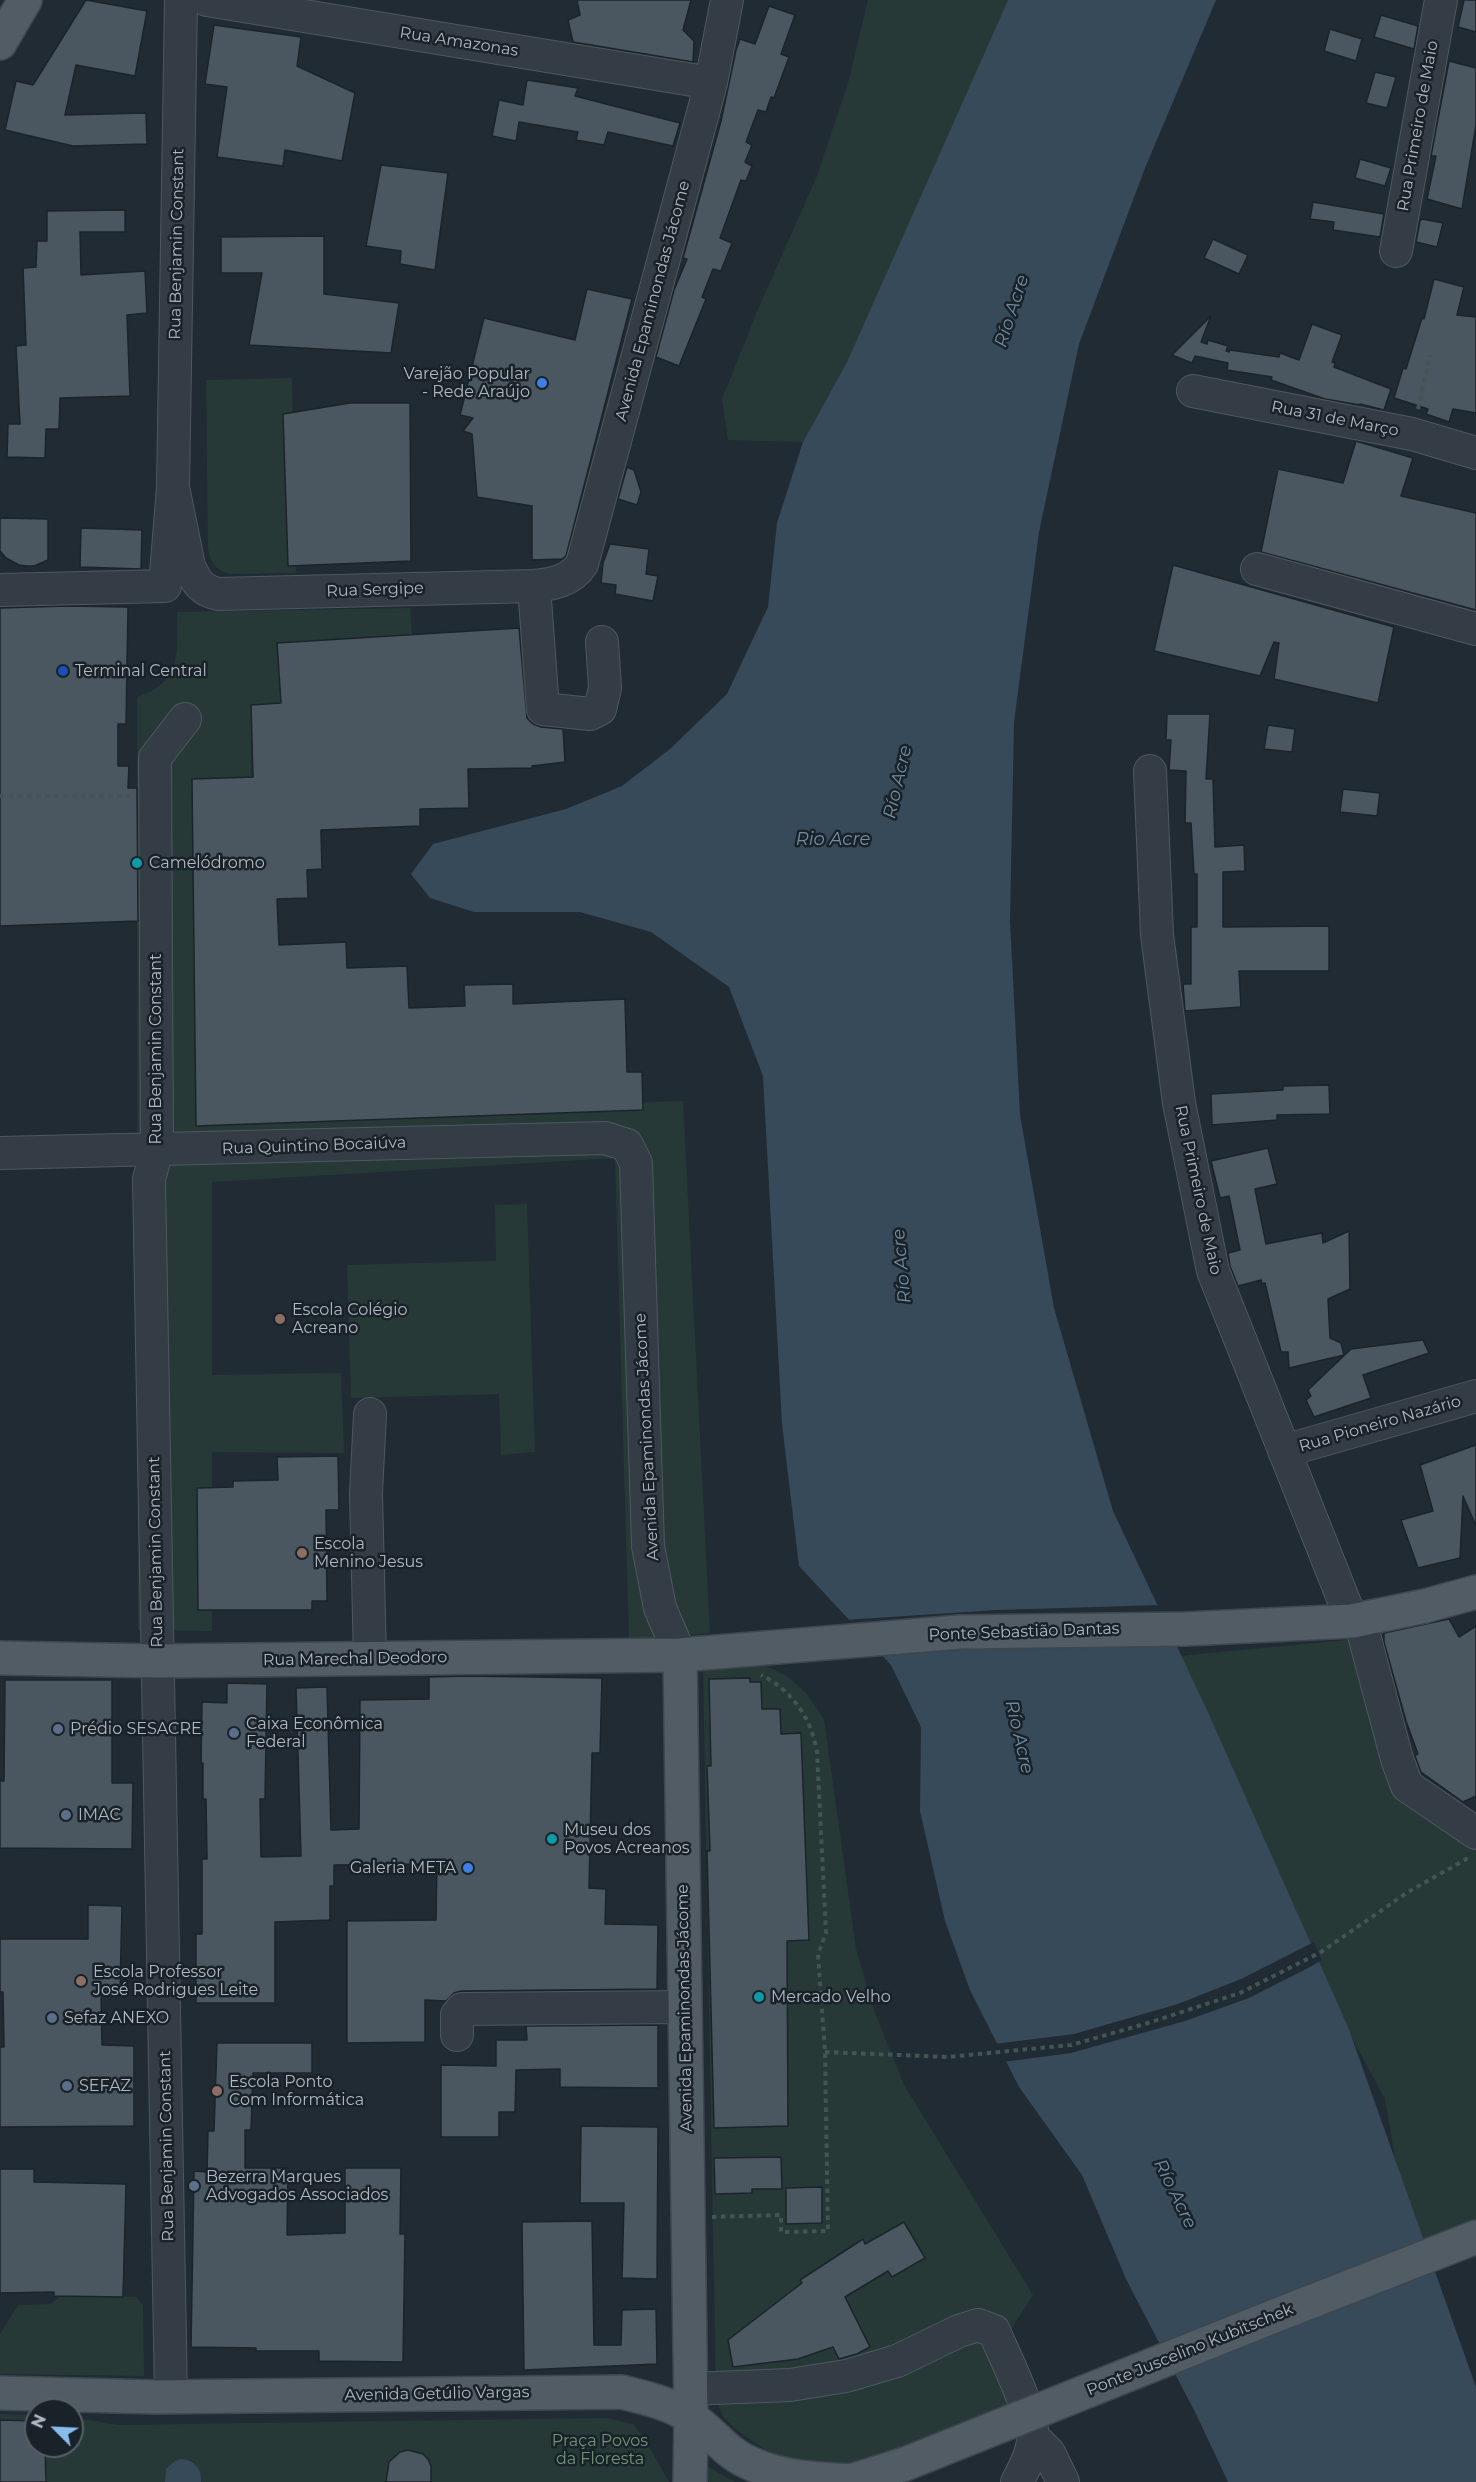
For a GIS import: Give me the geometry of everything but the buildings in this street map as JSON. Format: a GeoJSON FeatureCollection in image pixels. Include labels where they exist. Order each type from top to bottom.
{"type":"FeatureCollection","features":[{"type":"Feature","properties":{"kind":"main road"},"geometry":{"type":"LineString","coordinates":[[0,43],[25,0]]}},
{"type":"Feature","properties":{"kind":"main road","name":"Ponte Sebastião Dantas"},"geometry":{"type":"LineString","coordinates":[[695,1654],[960,1632],[1186,1629],[1350,1621],[1476,1592]]}},
{"type":"Feature","properties":{"kind":"main road","name":"Rua Marechal Deodoro"},"geometry":{"type":"LineString","coordinates":[[0,1658],[158,1661],[695,1654]]}},
{"type":"Feature","properties":{"kind":"main road","name":"Avenida Epaminondas Jácome"},"geometry":{"type":"LineString","coordinates":[[690,2482],[685,2007],[695,1654]]}},
{"type":"Feature","properties":{"kind":"main road","name":"Ponte Juscelino Kubitschek"},"geometry":{"type":"LineString","coordinates":[[905,2464],[1476,2237]]}},
{"type":"Feature","properties":{"kind":"main road","name":"Avenida Getúlio Vargas"},"geometry":{"type":"LineString","coordinates":[[0,2393],[171,2397],[622,2392],[658,2401],[690,2403],[730,2452],[751,2464],[804,2478],[849,2482],[905,2464]]}},
{"type":"Feature","properties":{"kind":"street","name":"Rua Benjamin Constant"},"geometry":{"type":"LineString","coordinates":[[0,590],[165,586],[173,487],[181,0]]}},
{"type":"Feature","properties":{"kind":"street","name":"Rua Amazonas"},"geometry":{"type":"LineString","coordinates":[[207,0],[711,83]]}},
{"type":"Feature","properties":{"kind":"street","name":"Avenida Epaminondas Jácome"},"geometry":{"type":"LineString","coordinates":[[543,585],[575,575],[582,564],[711,83],[727,0]]}},
{"type":"Feature","properties":{"kind":"street","name":"Rua Primeiro de Maio"},"geometry":{"type":"LineString","coordinates":[[1396,251],[1441,0]]}},
{"type":"Feature","properties":{"kind":"street","name":"Rua 31 de Março"},"geometry":{"type":"LineString","coordinates":[[1193,391],[1412,434],[1476,453]]}},
{"type":"Feature","properties":{"kind":"street","name":"Rua Benjamin Constant"},"geometry":{"type":"LineString","coordinates":[[173,487],[189,566],[200,587]]}},
{"type":"Feature","properties":{"kind":"street"},"geometry":{"type":"LineString","coordinates":[[1257,569],[1476,628]]}},
{"type":"Feature","properties":{"kind":"street","name":"Rua Sergipe"},"geometry":{"type":"LineString","coordinates":[[200,587],[218,594],[543,585]]}},
{"type":"Feature","properties":{"kind":"street"},"geometry":{"type":"LineString","coordinates":[[543,585],[543,709],[590,714],[600,709],[605,688],[602,642]]}},
{"type":"Feature","properties":{"kind":"street","name":"Rua Benjamin Constant"},"geometry":{"type":"LineString","coordinates":[[171,2397],[149,1179],[156,1150],[155,758],[185,719]]}},
{"type":"Feature","properties":{"kind":"street","name":"Rua Primeiro de Maio"},"geometry":{"type":"LineString","coordinates":[[1150,771],[1157,935],[1179,1103],[1213,1271],[1350,1621],[1407,1786],[1475,1837]]}},
{"type":"Feature","properties":{"kind":"street","name":"Rua Quintino Bocaiúva"},"geometry":{"type":"LineString","coordinates":[[0,1153],[605,1138],[627,1145]]}},
{"type":"Feature","properties":{"kind":"street","name":"Avenida Epaminondas Jácome"},"geometry":{"type":"LineString","coordinates":[[627,1145],[636,1163],[648,1546],[660,1608],[695,1654]]}},
{"type":"Feature","properties":{"kind":"street","name":"Rua Pioneiro Nazário"},"geometry":{"type":"LineString","coordinates":[[1284,1451],[1476,1396]]}},
{"type":"Feature","properties":{"kind":"street"},"geometry":{"type":"LineString","coordinates":[[370,1414],[366,1493],[370,1659]]}},
{"type":"Feature","properties":{"kind":"street"},"geometry":{"type":"LineString","coordinates":[[457,2035],[457,2015],[462,2009],[685,2007]]}},
{"type":"Feature","properties":{"kind":"street"},"geometry":{"type":"LineString","coordinates":[[690,2403],[846,2376],[897,2361],[959,2331],[978,2325],[994,2331],[1024,2402],[1033,2437],[1028,2459],[1017,2482]]}},
{"type":"Feature","properties":{"kind":"street"},"geometry":{"type":"LineString","coordinates":[[1033,2437],[1048,2453],[1063,2482]]}},
{"type":"Feature","properties":{"kind":"path"},"geometry":{"type":"LineString","coordinates":[[1412,434],[1430,355]]}},
{"type":"Feature","properties":{"kind":"path"},"geometry":{"type":"LineString","coordinates":[[0,796],[155,797]]}},
{"type":"Feature","properties":{"kind":"path"},"geometry":{"type":"LineString","coordinates":[[710,2217],[781,2215],[782,2232],[828,2231],[825,2052],[818,1954],[826,1933],[817,1752],[813,1733],[795,1700],[763,1675],[752,1673]]}},
{"type":"Feature","properties":{"kind":"path"},"geometry":{"type":"LineString","coordinates":[[825,2052],[948,2057],[1071,2045],[1240,1993],[1321,1952],[1408,1892],[1475,1837]]}},
{"type":"Feature","properties":{"kind":"green space"},"geometry":{"type":"Polygon","coordinates":[[[868,0],[1008,0],[847,362],[803,442],[728,440],[722,399],[759,307],[817,176],[848,83],[868,0]]]}},
{"type":"Feature","properties":{"kind":"green space"},"geometry":{"type":"Polygon","coordinates":[[[292,378],[296,573],[226,573],[215,566],[208,548],[206,380],[292,378]]]}},
{"type":"Feature","properties":{"kind":"green space"},"geometry":{"type":"Polygon","coordinates":[[[410,608],[412,635],[281,703],[251,705],[252,795],[209,1119],[683,1101],[710,1633],[629,1641],[615,1158],[212,1182],[212,1375],[341,1373],[344,1453],[212,1452],[212,1631],[138,1630],[137,697],[152,691],[170,674],[176,653],[177,612],[410,608]]]}},
{"type":"Feature","properties":{"kind":"green space"},"geometry":{"type":"Polygon","coordinates":[[[527,1204],[535,1452],[501,1455],[499,1394],[351,1398],[347,1265],[496,1261],[495,1205],[527,1204]]]}},
{"type":"Feature","properties":{"kind":"green space"},"geometry":{"type":"Polygon","coordinates":[[[1377,1637],[1416,1773],[1476,1824],[1476,2221],[1410,2246],[1385,2099],[1321,1981],[1179,1656],[1377,1637]]]}},
{"type":"Feature","properties":{"kind":"green space"},"geometry":{"type":"Polygon","coordinates":[[[755,1661],[787,1676],[806,1693],[824,1719],[856,1949],[875,2013],[904,2085],[1033,2295],[1012,2328],[1015,2410],[851,2470],[800,2466],[764,2449],[738,2431],[723,2417],[716,2399],[703,1663],[755,1661]]]}},
{"type":"Feature","properties":{"kind":"green space"},"geometry":{"type":"Polygon","coordinates":[[[62,2295],[136,2297],[143,2305],[144,2376],[0,2374],[0,2334],[18,2305],[51,2304],[62,2295]]]}},
{"type":"Feature","properties":{"kind":"green space","name":"Praça Povos da Floresta"},"geometry":{"type":"Polygon","coordinates":[[[0,2414],[24,2415],[24,2458],[84,2458],[84,2419],[118,2425],[606,2418],[633,2424],[643,2436],[669,2482],[0,2482],[0,2414]]]}},
{"type":"Feature","properties":{"kind":"green space"},"geometry":{"type":"Polygon","coordinates":[[[700,2462],[735,2482],[700,2482],[700,2462]]]}},
{"type":"Feature","properties":{"kind":"water","name":"Rio Acre"},"geometry":{"type":"Polygon","coordinates":[[[1008,0],[1216,0],[1145,168],[1079,344],[1039,532],[1014,722],[1010,921],[1020,1115],[1054,1308],[1113,1511],[1206,1708],[1348,2027],[1476,2387],[1476,2482],[1228,2482],[1197,2416],[1126,2279],[1082,2175],[1019,2087],[970,1990],[945,1921],[920,1811],[921,1727],[891,1665],[799,1566],[782,1424],[763,1076],[729,987],[651,932],[580,912],[474,912],[430,898],[411,874],[433,844],[566,809],[622,786],[670,749],[727,694],[768,607],[777,523],[803,442],[847,362],[1008,0]]]}},
{"type":"Feature","properties":{"kind":"water"},"geometry":{"type":"Polygon","coordinates":[[[182,2459],[197,2466],[201,2482],[165,2482],[166,2469],[175,2461],[182,2459]]]}},
{"type":"Feature","properties":{"kind":"pier"},"geometry":{"type":"Polygon","coordinates":[[[1161,1605],[1179,1642],[1069,1643],[878,1655],[845,1620],[997,1610],[1161,1605]]]}},
{"type":"Feature","properties":{"kind":"pier"},"geometry":{"type":"Polygon","coordinates":[[[1314,1942],[1322,1960],[1249,1998],[1185,2021],[1071,2053],[1003,2062],[994,2044],[1074,2034],[1178,2004],[1241,1979],[1314,1942]]]}},
{"type":"Feature","properties":{"kind":"place","name":"Varejão Popular - Rede Araújo"},"geometry":{"type":"Point","coordinates":[542,383]}},
{"type":"Feature","properties":{"kind":"place","name":"Terminal Central"},"geometry":{"type":"Point","coordinates":[63,671]}},
{"type":"Feature","properties":{"kind":"place","name":"Camelódromo"},"geometry":{"type":"Point","coordinates":[137,863]}},
{"type":"Feature","properties":{"kind":"place","name":"Escola Colégio Acreano"},"geometry":{"type":"Point","coordinates":[280,1319]}},
{"type":"Feature","properties":{"kind":"place","name":"Escola Menino Jesus"},"geometry":{"type":"Point","coordinates":[302,1553]}},
{"type":"Feature","properties":{"kind":"place","name":"Prédio SESACRE"},"geometry":{"type":"Point","coordinates":[58,1729]}},
{"type":"Feature","properties":{"kind":"place","name":"Caixa Econômica Federal"},"geometry":{"type":"Point","coordinates":[234,1733]}},
{"type":"Feature","properties":{"kind":"place","name":"IMAC"},"geometry":{"type":"Point","coordinates":[66,1815]}},
{"type":"Feature","properties":{"kind":"place","name":"Museu dos Povos Acreanos"},"geometry":{"type":"Point","coordinates":[552,1839]}},
{"type":"Feature","properties":{"kind":"place","name":"Galeria META"},"geometry":{"type":"Point","coordinates":[468,1868]}},
{"type":"Feature","properties":{"kind":"place","name":"Escola Professor José Rodrigues Leite"},"geometry":{"type":"Point","coordinates":[81,1981]}},
{"type":"Feature","properties":{"kind":"place","name":"Mercado Velho"},"geometry":{"type":"Point","coordinates":[759,1997]}},
{"type":"Feature","properties":{"kind":"place","name":"Sefaz ANEXO"},"geometry":{"type":"Point","coordinates":[52,2018]}},
{"type":"Feature","properties":{"kind":"place","name":"SEFAZ"},"geometry":{"type":"Point","coordinates":[67,2086]}},
{"type":"Feature","properties":{"kind":"place","name":"Escola Ponto Com Informática"},"geometry":{"type":"Point","coordinates":[217,2091]}},
{"type":"Feature","properties":{"kind":"place","name":"Bezerra Marques Advogados Associados"},"geometry":{"type":"Point","coordinates":[194,2186]}},
{"type":"Feature","properties":{"kind":"water label","name":"Río Acre"},"geometry":{"type":"Point","coordinates":[1012,311]}},
{"type":"Feature","properties":{"kind":"water label","name":"Río Acre"},"geometry":{"type":"Point","coordinates":[898,782]}},
{"type":"Feature","properties":{"kind":"water label","name":"Río Acre"},"geometry":{"type":"Point","coordinates":[902,1266]}},
{"type":"Feature","properties":{"kind":"water label","name":"Río Acre"},"geometry":{"type":"Point","coordinates":[1019,1737]}},
{"type":"Feature","properties":{"kind":"water label","name":"Río Acre"},"geometry":{"type":"Point","coordinates":[1175,2194]}}]}
